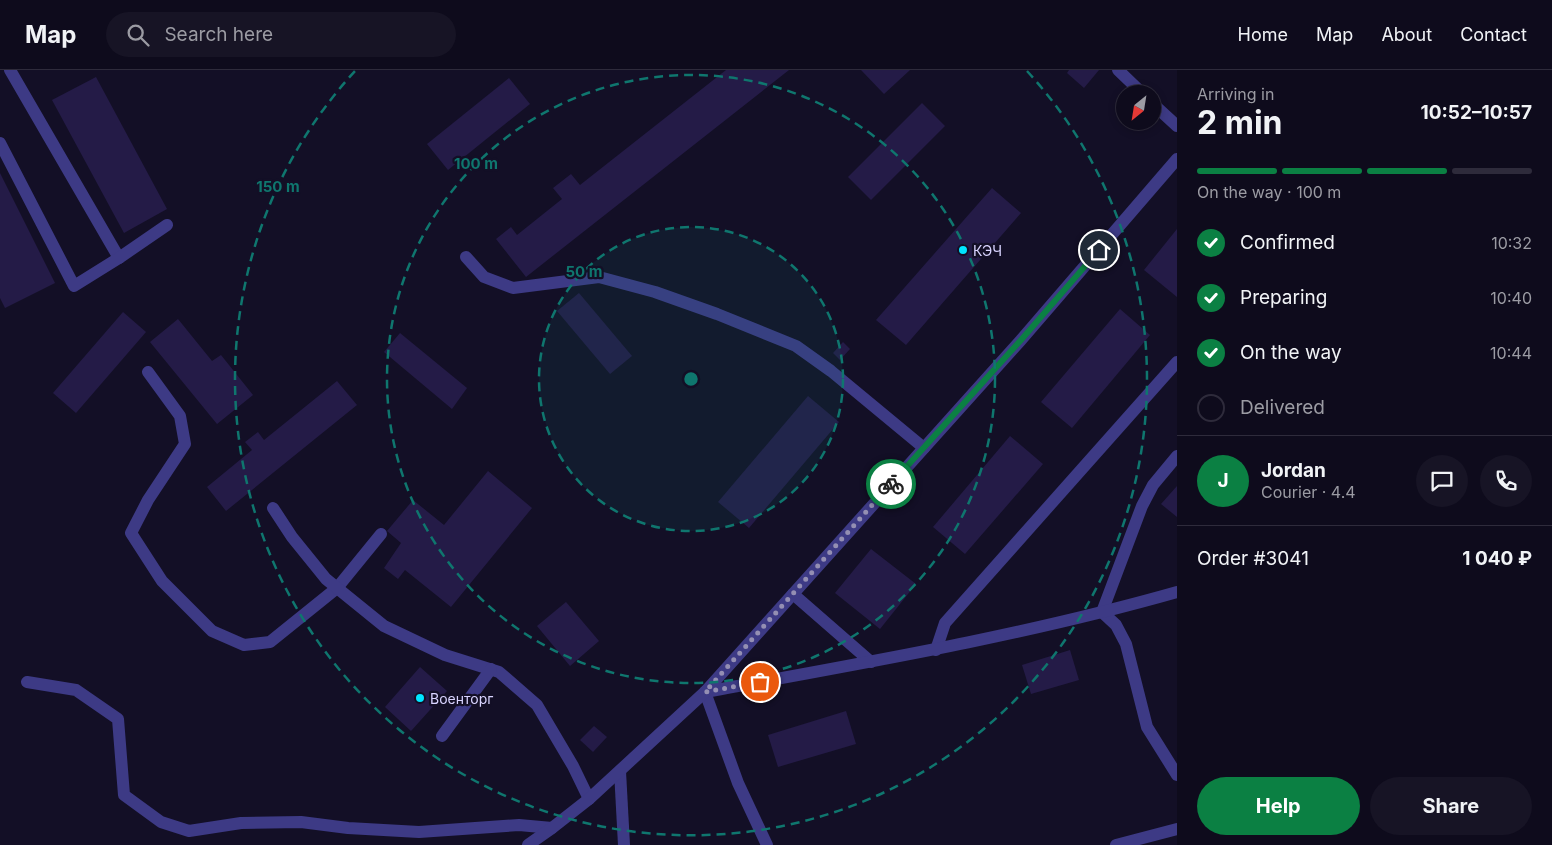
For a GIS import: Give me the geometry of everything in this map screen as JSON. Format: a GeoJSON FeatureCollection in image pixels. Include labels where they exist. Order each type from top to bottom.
{"type":"FeatureCollection","features":[{"type":"Feature","properties":{"kind":"street"},"geometry":{"type":"LineString","coordinates":[[10,70],[119,258]]}},
{"type":"Feature","properties":{"kind":"street"},"geometry":{"type":"LineString","coordinates":[[1118,70],[1134,85]]}},
{"type":"Feature","properties":{"kind":"street"},"geometry":{"type":"LineString","coordinates":[[1161,111],[1177,126]]}},
{"type":"Feature","properties":{"kind":"street"},"geometry":{"type":"LineString","coordinates":[[0,143],[74,286],[167,225]]}},
{"type":"Feature","properties":{"kind":"street"},"geometry":{"type":"LineString","coordinates":[[528,845],[589,799],[705,692],[1021,340],[1177,159]]}},
{"type":"Feature","properties":{"kind":"street"},"geometry":{"type":"LineString","coordinates":[[466,257],[484,277],[513,288],[599,278],[655,292],[717,314],[796,346],[831,370],[924,448]]}},
{"type":"Feature","properties":{"kind":"street"},"geometry":{"type":"LineString","coordinates":[[936,650],[945,622],[1177,362]]}},
{"type":"Feature","properties":{"kind":"street"},"geometry":{"type":"LineString","coordinates":[[148,372],[180,416],[185,444],[148,500],[131,533],[162,581],[212,631],[244,645],[270,642],[337,588],[380,534]]}},
{"type":"Feature","properties":{"kind":"street"},"geometry":{"type":"LineString","coordinates":[[1102,612],[1142,506],[1153,484],[1177,456]]}},
{"type":"Feature","properties":{"kind":"street"},"geometry":{"type":"LineString","coordinates":[[273,508],[292,537],[326,579],[384,626],[445,655],[499,672],[537,704],[573,766],[589,799]]}},
{"type":"Feature","properties":{"kind":"street"},"geometry":{"type":"LineString","coordinates":[[705,692],[936,650],[1102,612],[1177,592]]}},
{"type":"Feature","properties":{"kind":"street"},"geometry":{"type":"LineString","coordinates":[[793,594],[872,662]]}},
{"type":"Feature","properties":{"kind":"street"},"geometry":{"type":"LineString","coordinates":[[1102,612],[1116,625],[1126,644],[1147,728],[1177,775]]}},
{"type":"Feature","properties":{"kind":"street"},"geometry":{"type":"LineString","coordinates":[[442,736],[490,669]]}},
{"type":"Feature","properties":{"kind":"street"},"geometry":{"type":"LineString","coordinates":[[27,682],[76,690],[118,719],[124,795],[161,822],[189,831],[241,823],[301,822],[348,828],[418,832],[520,824],[552,828]]}},
{"type":"Feature","properties":{"kind":"street"},"geometry":{"type":"LineString","coordinates":[[705,692],[738,783],[766,845]]}},
{"type":"Feature","properties":{"kind":"street"},"geometry":{"type":"LineString","coordinates":[[620,771],[624,845]]}},
{"type":"Feature","properties":{"kind":"street"},"geometry":{"type":"LineString","coordinates":[[1116,845],[1177,829]]}},
{"type":"Feature","properties":{"kind":"building"},"geometry":{"type":"Polygon","coordinates":[[[726,70],[789,70],[526,277],[496,239],[511,227],[517,235],[562,199],[553,188],[571,174],[580,185],[726,70]]]}},
{"type":"Feature","properties":{"kind":"building"},"geometry":{"type":"Polygon","coordinates":[[[861,70],[910,70],[884,94],[861,70]]]}},
{"type":"Feature","properties":{"kind":"building"},"geometry":{"type":"Polygon","coordinates":[[[1069,70],[1099,70],[1084,88],[1067,73],[1069,70]]]}},
{"type":"Feature","properties":{"kind":"building"},"geometry":{"type":"Polygon","coordinates":[[[96,77],[167,209],[124,233],[52,100],[96,77]]]}},
{"type":"Feature","properties":{"kind":"building"},"geometry":{"type":"Polygon","coordinates":[[[509,78],[530,104],[448,170],[427,144],[509,78]]]}},
{"type":"Feature","properties":{"kind":"building"},"geometry":{"type":"Polygon","coordinates":[[[922,103],[945,126],[871,200],[848,177],[922,103]]]}},
{"type":"Feature","properties":{"kind":"building"},"geometry":{"type":"Polygon","coordinates":[[[0,173],[55,283],[5,308],[0,298],[0,173]]]}},
{"type":"Feature","properties":{"kind":"building","name":"КЭЧ"},"geometry":{"type":"Polygon","coordinates":[[[992,188],[1021,213],[906,345],[876,320],[992,188]]]}},
{"type":"Feature","properties":{"kind":"building"},"geometry":{"type":"Polygon","coordinates":[[[1177,229],[1177,297],[1144,270],[1177,229]]]}},
{"type":"Feature","properties":{"kind":"building"},"geometry":{"type":"Polygon","coordinates":[[[579,293],[632,356],[610,374],[557,311],[579,293]]]}},
{"type":"Feature","properties":{"kind":"building"},"geometry":{"type":"Polygon","coordinates":[[[1120,309],[1150,335],[1072,428],[1041,402],[1120,309]]]}},
{"type":"Feature","properties":{"kind":"building"},"geometry":{"type":"Polygon","coordinates":[[[123,312],[146,332],[76,413],[53,393],[123,312]]]}},
{"type":"Feature","properties":{"kind":"building"},"geometry":{"type":"Polygon","coordinates":[[[178,319],[212,361],[221,355],[253,395],[217,424],[150,342],[178,319]]]}},
{"type":"Feature","properties":{"kind":"building"},"geometry":{"type":"Polygon","coordinates":[[[400,333],[467,388],[452,409],[384,352],[400,333]]]}},
{"type":"Feature","properties":{"kind":"building"},"geometry":{"type":"Polygon","coordinates":[[[843,342],[850,349],[840,360],[833,353],[843,342]]]}},
{"type":"Feature","properties":{"kind":"building"},"geometry":{"type":"Polygon","coordinates":[[[337,381],[357,405],[226,511],[207,487],[252,450],[245,442],[258,432],[264,440],[337,381]]]}},
{"type":"Feature","properties":{"kind":"building"},"geometry":{"type":"Polygon","coordinates":[[[808,396],[839,422],[749,528],[718,502],[808,396]]]}},
{"type":"Feature","properties":{"kind":"building"},"geometry":{"type":"Polygon","coordinates":[[[1010,436],[1043,464],[965,554],[933,527],[1010,436]]]}},
{"type":"Feature","properties":{"kind":"building"},"geometry":{"type":"Polygon","coordinates":[[[488,471],[532,508],[451,607],[405,570],[398,579],[384,568],[401,543],[387,531],[413,500],[444,525],[488,471]]]}},
{"type":"Feature","properties":{"kind":"building"},"geometry":{"type":"Polygon","coordinates":[[[1177,486],[1177,517],[1161,504],[1177,486]]]}},
{"type":"Feature","properties":{"kind":"building"},"geometry":{"type":"Polygon","coordinates":[[[871,549],[916,584],[880,629],[835,593],[871,549]]]}},
{"type":"Feature","properties":{"kind":"building"},"geometry":{"type":"Polygon","coordinates":[[[566,602],[599,641],[570,666],[537,626],[566,602]]]}},
{"type":"Feature","properties":{"kind":"building"},"geometry":{"type":"Polygon","coordinates":[[[1070,650],[1079,680],[1031,694],[1022,665],[1070,650]]]}},
{"type":"Feature","properties":{"kind":"building"},"geometry":{"type":"Polygon","coordinates":[[[420,667],[447,691],[411,731],[385,707],[420,667]]]}},
{"type":"Feature","properties":{"kind":"building"},"geometry":{"type":"Polygon","coordinates":[[[846,711],[856,744],[778,767],[768,735],[846,711]]]}},
{"type":"Feature","properties":{"kind":"building"},"geometry":{"type":"Polygon","coordinates":[[[594,726],[607,737],[593,752],[580,740],[594,726]]]}},
{"type":"Feature","properties":{"kind":"way so far"},"geometry":{"type":"LineString","coordinates":[[760,682],[705,692],[891,484]]}},
{"type":"Feature","properties":{"kind":"place","name":"КЭЧ"},"geometry":{"type":"Point","coordinates":[963,250]}},
{"type":"Feature","properties":{"kind":"place","name":"Военторг"},"geometry":{"type":"Point","coordinates":[420,698]}},
{"type":"Feature","properties":{"kind":"route"},"geometry":{"type":"LineString","coordinates":[[891,484],[1099,250]]}}]}
